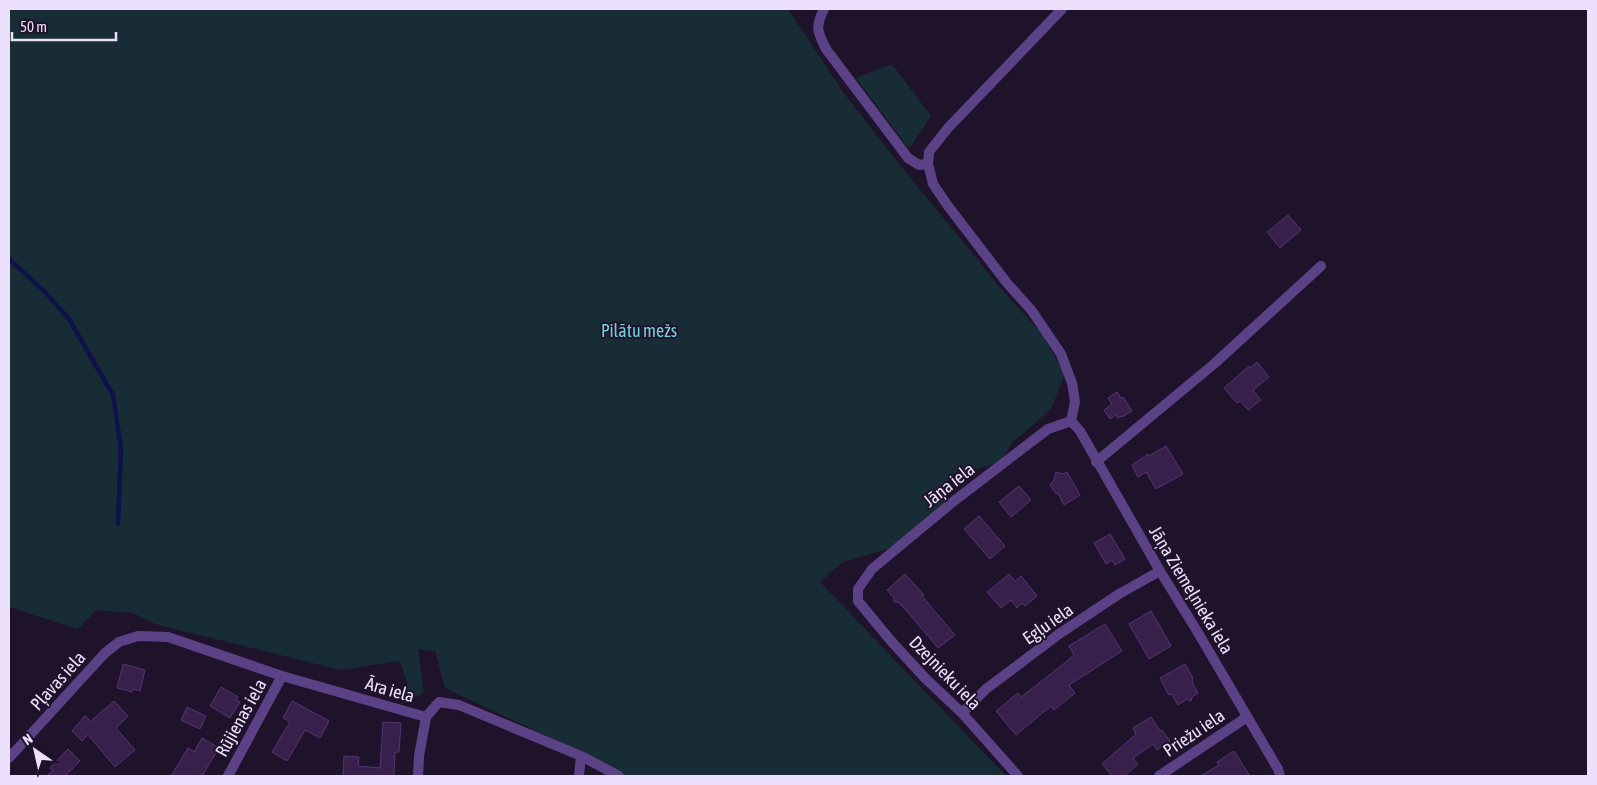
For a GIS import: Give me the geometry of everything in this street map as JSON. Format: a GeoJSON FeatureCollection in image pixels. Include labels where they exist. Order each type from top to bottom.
{"type":"FeatureCollection","features":[{"type":"Feature","properties":{"kind":"street"},"geometry":{"type":"LineString","coordinates":[[824,9],[817,23],[820,37],[826,49],[908,158],[919,165],[928,164]]}},
{"type":"Feature","properties":{"kind":"street"},"geometry":{"type":"LineString","coordinates":[[1062,9],[948,128],[929,152],[928,164],[933,184],[948,206],[1007,283],[1032,311],[1061,354],[1072,383],[1075,402],[1071,421]]}},
{"type":"Feature","properties":{"kind":"street"},"geometry":{"type":"LineString","coordinates":[[1096,462],[1214,364],[1321,266]]}},
{"type":"Feature","properties":{"kind":"street","name":"Jāņa Ziemeļnieka iela"},"geometry":{"type":"LineString","coordinates":[[1071,421],[1080,431],[1160,572],[1278,769],[1280,776]]}},
{"type":"Feature","properties":{"kind":"street","name":"Jāņa iela"},"geometry":{"type":"LineString","coordinates":[[858,589],[872,569],[954,501],[1048,429],[1071,421]]}},
{"type":"Feature","properties":{"kind":"street","name":"Egļu iela"},"geometry":{"type":"LineString","coordinates":[[962,713],[986,690],[1059,634],[1119,594],[1160,572]]}},
{"type":"Feature","properties":{"kind":"street","name":"Dzejnieku iela"},"geometry":{"type":"LineString","coordinates":[[858,589],[858,602],[869,615],[925,678],[962,713],[1018,776]]}},
{"type":"Feature","properties":{"kind":"street","name":"Āra iela"},"geometry":{"type":"LineString","coordinates":[[138,636],[168,637],[282,676],[426,718],[439,702],[459,704],[581,756],[619,776]]}},
{"type":"Feature","properties":{"kind":"street","name":"Pļavas iela"},"geometry":{"type":"LineString","coordinates":[[9,758],[105,653],[119,642],[138,636]]}},
{"type":"Feature","properties":{"kind":"street","name":"Rūjienas iela"},"geometry":{"type":"LineString","coordinates":[[228,776],[282,676]]}},
{"type":"Feature","properties":{"kind":"street","name":"Priežu iela"},"geometry":{"type":"LineString","coordinates":[[1159,776],[1247,717]]}},
{"type":"Feature","properties":{"kind":"street"},"geometry":{"type":"LineString","coordinates":[[418,776],[426,718]]}},
{"type":"Feature","properties":{"kind":"street"},"geometry":{"type":"LineString","coordinates":[[579,776],[581,756]]}},
{"type":"Feature","properties":{"kind":"green space","name":"Pilātu mežs"},"geometry":{"type":"Polygon","coordinates":[[[9,9],[788,9],[843,92],[1008,297],[1040,331],[1065,374],[1051,409],[1013,442],[999,463],[949,475],[947,502],[898,546],[843,562],[820,582],[1006,776],[628,776],[445,688],[435,651],[418,649],[424,693],[401,704],[407,683],[400,661],[340,670],[155,624],[133,613],[97,610],[78,629],[9,607],[9,9]]]}},
{"type":"Feature","properties":{"kind":"green space"},"geometry":{"type":"Polygon","coordinates":[[[892,64],[931,116],[909,149],[856,78],[892,64]]]}},
{"type":"Feature","properties":{"kind":"building"},"geometry":{"type":"Polygon","coordinates":[[[1288,215],[1301,230],[1280,248],[1267,232],[1288,215]]]}},
{"type":"Feature","properties":{"kind":"building"},"geometry":{"type":"Polygon","coordinates":[[[1257,362],[1269,377],[1253,390],[1261,400],[1248,410],[1240,401],[1237,403],[1224,388],[1249,366],[1250,368],[1257,362]]]}},
{"type":"Feature","properties":{"kind":"building"},"geometry":{"type":"Polygon","coordinates":[[[1117,392],[1121,398],[1123,397],[1132,411],[1122,417],[1118,418],[1116,415],[1110,419],[1104,410],[1112,404],[1108,398],[1117,392]]]}},
{"type":"Feature","properties":{"kind":"building"},"geometry":{"type":"Polygon","coordinates":[[[1166,446],[1183,474],[1156,489],[1146,472],[1138,477],[1132,465],[1148,454],[1149,456],[1166,446]]]}},
{"type":"Feature","properties":{"kind":"building"},"geometry":{"type":"Polygon","coordinates":[[[1056,472],[1064,474],[1067,472],[1080,495],[1064,505],[1058,493],[1056,494],[1050,485],[1054,480],[1056,472]]]}},
{"type":"Feature","properties":{"kind":"building"},"geometry":{"type":"Polygon","coordinates":[[[1019,486],[1031,500],[1011,517],[999,502],[1019,486]]]}},
{"type":"Feature","properties":{"kind":"building"},"geometry":{"type":"Polygon","coordinates":[[[979,516],[1005,546],[990,559],[964,529],[979,516]]]}},
{"type":"Feature","properties":{"kind":"building"},"geometry":{"type":"Polygon","coordinates":[[[1110,534],[1125,559],[1115,565],[1112,560],[1106,564],[1094,543],[1110,534]]]}},
{"type":"Feature","properties":{"kind":"building"},"geometry":{"type":"Polygon","coordinates":[[[905,574],[955,635],[938,648],[906,610],[898,602],[894,602],[894,598],[887,590],[905,574]]]}},
{"type":"Feature","properties":{"kind":"building"},"geometry":{"type":"Polygon","coordinates":[[[1009,574],[1015,581],[1021,576],[1037,596],[1025,606],[1022,603],[1017,608],[1011,600],[1001,608],[987,592],[1009,574]]]}},
{"type":"Feature","properties":{"kind":"building"},"geometry":{"type":"Polygon","coordinates":[[[1151,611],[1171,646],[1149,659],[1129,624],[1151,611]]]}},
{"type":"Feature","properties":{"kind":"building"},"geometry":{"type":"Polygon","coordinates":[[[1105,624],[1122,651],[1069,685],[1075,693],[1054,710],[1051,706],[1016,735],[996,711],[1018,693],[1021,697],[1056,670],[1074,655],[1069,646],[1105,624]]]}},
{"type":"Feature","properties":{"kind":"building"},"geometry":{"type":"Polygon","coordinates":[[[123,664],[145,670],[140,691],[133,689],[132,692],[117,688],[123,664]]]}},
{"type":"Feature","properties":{"kind":"building"},"geometry":{"type":"Polygon","coordinates":[[[1185,664],[1193,678],[1192,682],[1198,693],[1192,697],[1191,701],[1187,699],[1178,705],[1172,694],[1169,695],[1160,678],[1185,664]]]}},
{"type":"Feature","properties":{"kind":"building"},"geometry":{"type":"Polygon","coordinates":[[[221,687],[238,697],[236,700],[240,702],[230,718],[210,706],[221,687]]]}},
{"type":"Feature","properties":{"kind":"building"},"geometry":{"type":"Polygon","coordinates":[[[114,701],[128,716],[116,728],[135,750],[115,767],[88,735],[82,741],[72,731],[85,716],[91,721],[114,701]]]}},
{"type":"Feature","properties":{"kind":"building"},"geometry":{"type":"Polygon","coordinates":[[[292,701],[329,721],[320,738],[305,730],[287,761],[272,752],[290,722],[283,718],[292,701]]]}},
{"type":"Feature","properties":{"kind":"building"},"geometry":{"type":"Polygon","coordinates":[[[187,707],[206,716],[200,729],[181,720],[187,707]]]}},
{"type":"Feature","properties":{"kind":"building"},"geometry":{"type":"Polygon","coordinates":[[[1151,717],[1160,731],[1162,730],[1170,741],[1157,750],[1153,744],[1133,758],[1138,764],[1125,776],[1112,776],[1102,764],[1136,734],[1133,728],[1151,717]]]}},
{"type":"Feature","properties":{"kind":"building"},"geometry":{"type":"Polygon","coordinates":[[[383,722],[401,723],[399,752],[395,752],[394,776],[343,776],[344,756],[359,757],[358,766],[380,768],[383,722]]]}},
{"type":"Feature","properties":{"kind":"building"},"geometry":{"type":"Polygon","coordinates":[[[202,738],[219,748],[202,776],[171,776],[188,748],[194,752],[202,738]]]}},
{"type":"Feature","properties":{"kind":"building"},"geometry":{"type":"Polygon","coordinates":[[[68,749],[80,761],[65,776],[47,776],[53,770],[50,768],[68,749]]]}},
{"type":"Feature","properties":{"kind":"building"},"geometry":{"type":"Polygon","coordinates":[[[1234,751],[1250,776],[1201,776],[1219,765],[1217,762],[1234,751]]]}},
{"type":"Feature","properties":{"kind":"waterway"},"geometry":{"type":"LineString","coordinates":[[9,259],[45,292],[69,319],[113,395],[121,449],[118,524]]}}]}
